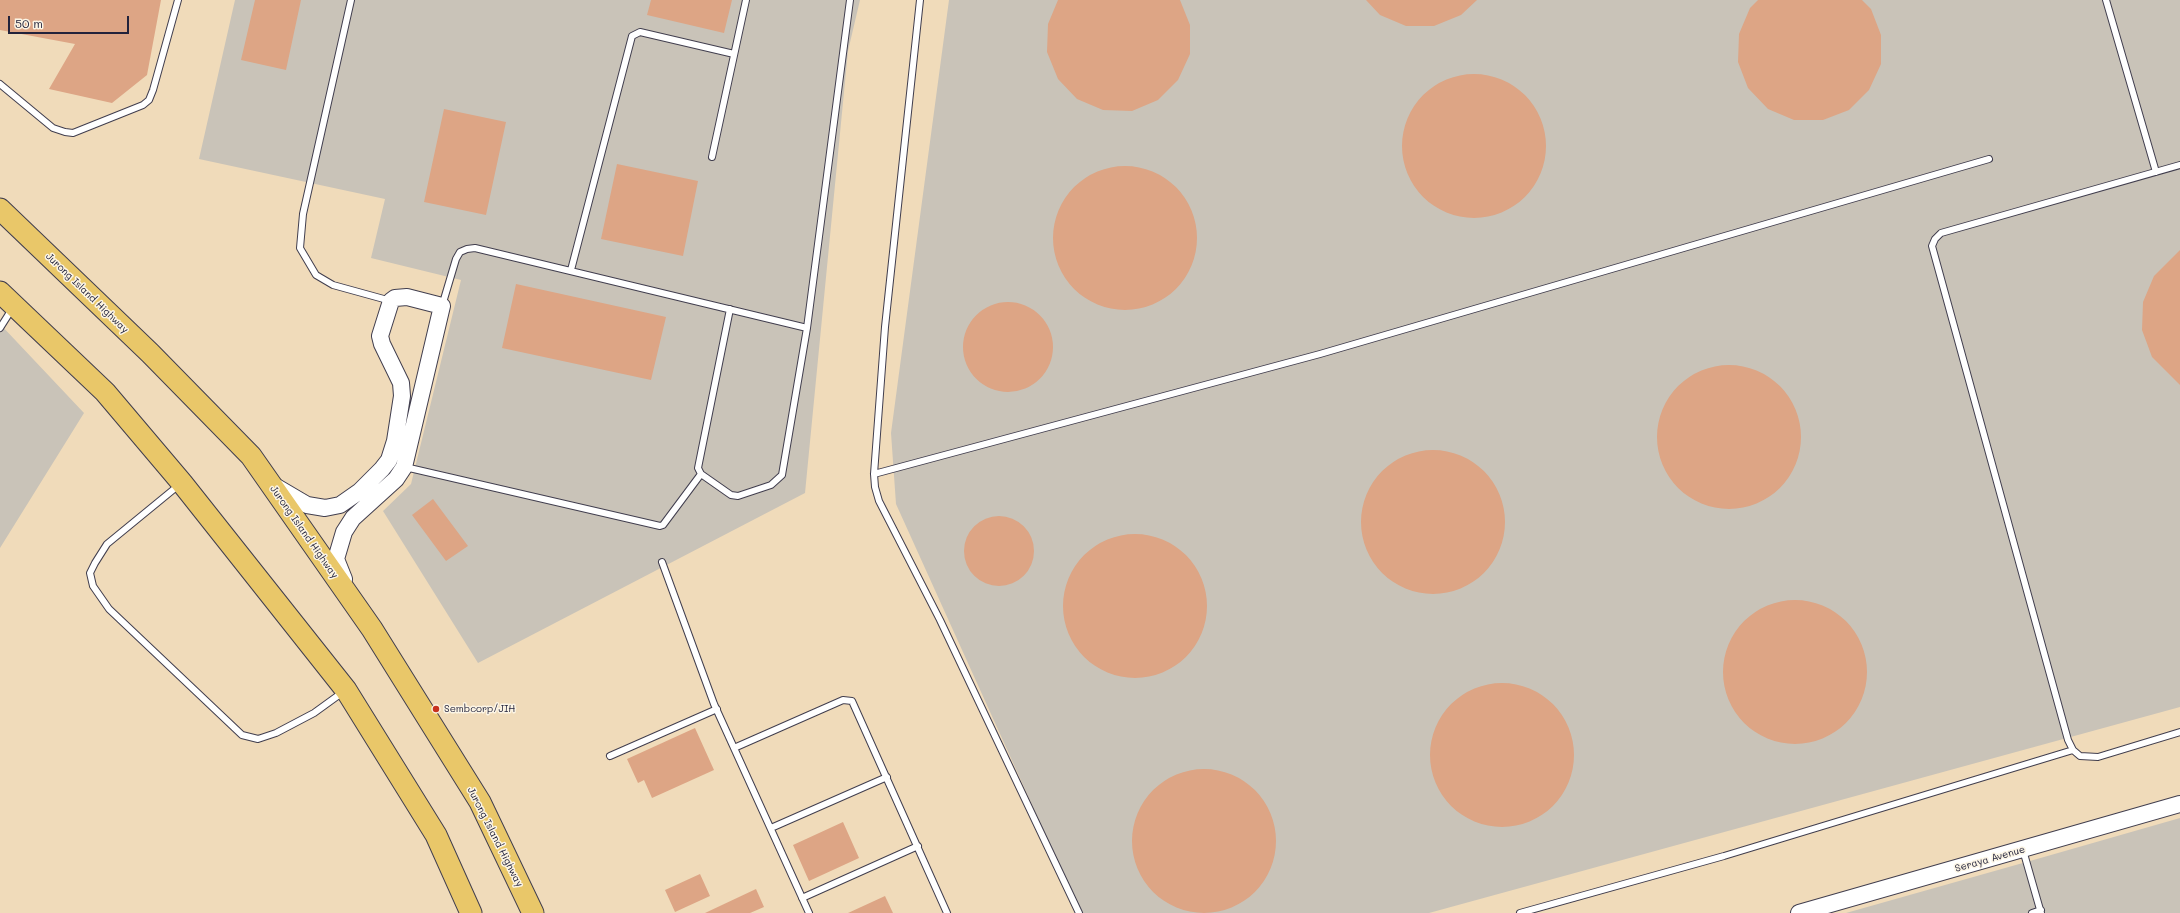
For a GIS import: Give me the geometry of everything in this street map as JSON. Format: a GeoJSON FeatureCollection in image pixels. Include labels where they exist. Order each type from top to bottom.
{"type":"FeatureCollection","features":[{"type":"Feature","properties":{"kind":"main road","name":"Jurong Island Highway"},"geometry":{"type":"LineString","coordinates":[[0,209],[198,402],[251,456],[372,629],[480,802],[533,913]]}},
{"type":"Feature","properties":{"kind":"main road"},"geometry":{"type":"LineString","coordinates":[[7,299],[105,392],[182,482],[346,690],[436,835],[471,913]]}},
{"type":"Feature","properties":{"kind":"street"},"geometry":{"type":"LineString","coordinates":[[271,484],[307,504],[325,508],[340,505],[360,491],[389,460],[395,440],[402,396],[401,383],[382,344],[380,336],[391,301],[395,298],[407,298],[442,306],[404,467],[396,479],[353,518],[344,532],[336,559],[352,599]]}},
{"type":"Feature","properties":{"kind":"street","name":"Seraya Avenue"},"geometry":{"type":"LineString","coordinates":[[1799,913],[2180,804]]}},
{"type":"Feature","properties":{"kind":"lane"},"geometry":{"type":"LineString","coordinates":[[0,84],[53,128],[65,132],[73,133],[143,105],[149,100],[153,90],[178,0]]}},
{"type":"Feature","properties":{"kind":"lane"},"geometry":{"type":"LineString","coordinates":[[351,0],[303,214],[300,248],[316,275],[333,285],[391,301]]}},
{"type":"Feature","properties":{"kind":"lane"},"geometry":{"type":"LineString","coordinates":[[712,157],[746,0]]}},
{"type":"Feature","properties":{"kind":"lane"},"geometry":{"type":"LineString","coordinates":[[730,309],[698,462],[701,474],[731,495],[738,496],[771,485],[782,475],[807,328],[850,0]]}},
{"type":"Feature","properties":{"kind":"lane"},"geometry":{"type":"LineString","coordinates":[[920,0],[885,327],[874,474],[875,487],[879,501],[940,620],[1079,913]]}},
{"type":"Feature","properties":{"kind":"lane"},"geometry":{"type":"LineString","coordinates":[[2106,0],[2156,172]]}},
{"type":"Feature","properties":{"kind":"lane"},"geometry":{"type":"LineString","coordinates":[[571,270],[632,36],[640,32],[734,54]]}},
{"type":"Feature","properties":{"kind":"lane"},"geometry":{"type":"LineString","coordinates":[[874,474],[1320,354],[1989,159]]}},
{"type":"Feature","properties":{"kind":"lane"},"geometry":{"type":"LineString","coordinates":[[2180,165],[1941,233],[1935,239],[1932,246],[2068,740],[2073,750],[2080,756],[2098,757],[2180,732]]}},
{"type":"Feature","properties":{"kind":"lane"},"geometry":{"type":"LineString","coordinates":[[442,306],[456,259],[460,252],[475,248],[807,328]]}},
{"type":"Feature","properties":{"kind":"lane"},"geometry":{"type":"LineString","coordinates":[[0,328],[7,299]]}},
{"type":"Feature","properties":{"kind":"lane"},"geometry":{"type":"LineString","coordinates":[[404,467],[660,526],[663,525],[701,474]]}},
{"type":"Feature","properties":{"kind":"lane"},"geometry":{"type":"LineString","coordinates":[[182,482],[107,544],[95,563],[90,573],[93,586],[109,609],[242,734],[258,739],[276,733],[314,713],[346,690]]}},
{"type":"Feature","properties":{"kind":"lane"},"geometry":{"type":"LineString","coordinates":[[662,562],[717,709],[809,913]]}},
{"type":"Feature","properties":{"kind":"lane"},"geometry":{"type":"LineString","coordinates":[[734,748],[848,700],[854,704],[947,913]]}},
{"type":"Feature","properties":{"kind":"lane"},"geometry":{"type":"LineString","coordinates":[[610,756],[717,709]]}},
{"type":"Feature","properties":{"kind":"lane"},"geometry":{"type":"LineString","coordinates":[[1520,913],[1724,856],[2073,750]]}},
{"type":"Feature","properties":{"kind":"lane"},"geometry":{"type":"LineString","coordinates":[[771,828],[887,777]]}},
{"type":"Feature","properties":{"kind":"lane"},"geometry":{"type":"LineString","coordinates":[[802,898],[918,846]]}},
{"type":"Feature","properties":{"kind":"lane"},"geometry":{"type":"LineString","coordinates":[[2023,850],[2041,912],[2032,913]]}},
{"type":"Feature","properties":{"kind":"shaded area"},"geometry":{"type":"Polygon","coordinates":[[[235,0],[860,0],[848,51],[805,493],[478,663],[383,511],[411,484],[461,280],[371,258],[385,199],[199,159],[235,0]]]}},
{"type":"Feature","properties":{"kind":"shaded area"},"geometry":{"type":"Polygon","coordinates":[[[949,0],[2180,0],[2180,707],[1429,913],[1081,913],[896,504],[891,433],[949,0]]]}},
{"type":"Feature","properties":{"kind":"shaded area"},"geometry":{"type":"Polygon","coordinates":[[[0,324],[84,413],[0,548],[0,324]]]}},
{"type":"Feature","properties":{"kind":"shaded area"},"geometry":{"type":"Polygon","coordinates":[[[2180,818],[2180,913],[1846,913],[2044,857],[2180,818]]]}},
{"type":"Feature","properties":{"kind":"building"},"geometry":{"type":"Polygon","coordinates":[[[0,0],[161,0],[147,75],[112,103],[49,89],[75,44],[0,30],[0,0]]]}},
{"type":"Feature","properties":{"kind":"building"},"geometry":{"type":"Polygon","coordinates":[[[255,0],[301,0],[286,70],[241,60],[255,0]]]}},
{"type":"Feature","properties":{"kind":"building"},"geometry":{"type":"Polygon","coordinates":[[[651,0],[732,0],[724,33],[647,15],[651,0]]]}},
{"type":"Feature","properties":{"kind":"building"},"geometry":{"type":"Polygon","coordinates":[[[1058,0],[1180,0],[1190,25],[1190,54],[1178,80],[1158,100],[1132,111],[1103,110],[1077,99],[1058,79],[1047,52],[1048,24],[1058,0]]]}},
{"type":"Feature","properties":{"kind":"building"},"geometry":{"type":"Polygon","coordinates":[[[1366,0],[1477,0],[1461,15],[1434,26],[1406,26],[1380,15],[1366,0]]]}},
{"type":"Feature","properties":{"kind":"building"},"geometry":{"type":"Polygon","coordinates":[[[1758,0],[1862,0],[1871,9],[1881,35],[1881,64],[1869,90],[1849,110],[1823,120],[1794,120],[1768,109],[1748,88],[1738,62],[1739,34],[1750,8],[1758,0]]]}},
{"type":"Feature","properties":{"kind":"building"},"geometry":{"type":"Polygon","coordinates":[[[1474,74],[1495,77],[1508,83],[1520,90],[1530,100],[1543,125],[1546,146],[1543,167],[1537,180],[1530,192],[1520,202],[1495,215],[1474,218],[1453,215],[1440,209],[1428,202],[1418,192],[1405,167],[1402,146],[1405,125],[1411,112],[1418,100],[1428,90],[1453,77],[1474,74]]]}},
{"type":"Feature","properties":{"kind":"building"},"geometry":{"type":"Polygon","coordinates":[[[444,109],[506,122],[486,215],[424,202],[444,109]]]}},
{"type":"Feature","properties":{"kind":"building"},"geometry":{"type":"Polygon","coordinates":[[[617,164],[698,181],[683,256],[601,239],[617,164]]]}},
{"type":"Feature","properties":{"kind":"building"},"geometry":{"type":"Polygon","coordinates":[[[1118,166],[1132,166],[1146,169],[1165,178],[1181,192],[1194,217],[1197,238],[1194,259],[1188,272],[1181,284],[1171,294],[1146,307],[1132,310],[1118,310],[1104,307],[1085,298],[1069,284],[1056,259],[1053,245],[1053,231],[1056,217],[1065,198],[1079,182],[1104,169],[1118,166]]]}},
{"type":"Feature","properties":{"kind":"building"},"geometry":{"type":"Polygon","coordinates":[[[2180,250],[2180,385],[2152,357],[2142,330],[2143,302],[2154,276],[2180,250]]]}},
{"type":"Feature","properties":{"kind":"building"},"geometry":{"type":"Polygon","coordinates":[[[516,284],[666,317],[651,380],[502,348],[516,284]]]}},
{"type":"Feature","properties":{"kind":"building"},"geometry":{"type":"Polygon","coordinates":[[[1008,302],[1025,306],[1040,315],[1049,330],[1053,347],[1049,364],[1040,379],[1025,388],[1008,392],[991,388],[976,379],[967,364],[963,347],[967,330],[976,315],[991,306],[1008,302]]]}},
{"type":"Feature","properties":{"kind":"building"},"geometry":{"type":"Polygon","coordinates":[[[1722,365],[1736,365],[1750,368],[1769,377],[1785,391],[1798,416],[1801,437],[1798,458],[1795,465],[1785,483],[1775,493],[1750,506],[1736,509],[1722,509],[1708,506],[1689,497],[1673,483],[1660,458],[1657,444],[1657,430],[1660,416],[1669,397],[1683,381],[1708,368],[1722,365]]]}},
{"type":"Feature","properties":{"kind":"building"},"geometry":{"type":"Polygon","coordinates":[[[1426,450],[1440,450],[1454,453],[1473,462],[1489,476],[1502,501],[1505,522],[1502,543],[1499,550],[1489,568],[1479,578],[1454,591],[1440,594],[1426,594],[1412,591],[1393,582],[1377,568],[1364,543],[1361,529],[1361,515],[1364,501],[1373,482],[1387,466],[1412,453],[1426,450]]]}},
{"type":"Feature","properties":{"kind":"building"},"geometry":{"type":"Polygon","coordinates":[[[433,499],[468,546],[446,561],[412,515],[433,499]]]}},
{"type":"Feature","properties":{"kind":"building"},"geometry":{"type":"Polygon","coordinates":[[[992,516],[1006,516],[1019,522],[1028,531],[1032,537],[1034,551],[1032,565],[1024,576],[1013,584],[1006,586],[992,586],[985,584],[974,576],[966,565],[964,558],[964,544],[966,537],[974,526],[985,518],[992,516]]]}},
{"type":"Feature","properties":{"kind":"building"},"geometry":{"type":"Polygon","coordinates":[[[1128,534],[1142,534],[1156,537],[1175,546],[1191,560],[1204,585],[1207,606],[1204,627],[1198,640],[1191,652],[1181,662],[1156,675],[1142,678],[1128,678],[1114,675],[1095,666],[1079,652],[1066,627],[1063,613],[1063,599],[1066,585],[1075,566],[1089,550],[1114,537],[1128,534]]]}},
{"type":"Feature","properties":{"kind":"building"},"geometry":{"type":"Polygon","coordinates":[[[1795,600],[1816,603],[1829,609],[1841,616],[1851,626],[1864,651],[1867,672],[1864,693],[1858,706],[1851,718],[1841,728],[1816,741],[1795,744],[1774,741],[1761,735],[1749,728],[1739,718],[1726,693],[1723,672],[1726,651],[1732,638],[1739,626],[1749,616],[1774,603],[1795,600]]]}},
{"type":"Feature","properties":{"kind":"building"},"geometry":{"type":"Polygon","coordinates":[[[1502,683],[1523,686],[1542,695],[1553,704],[1562,715],[1571,734],[1574,755],[1571,776],[1562,795],[1553,806],[1542,815],[1523,824],[1502,827],[1481,824],[1462,815],[1451,806],[1442,795],[1433,776],[1430,755],[1433,734],[1442,715],[1451,704],[1462,695],[1481,686],[1502,683]]]}},
{"type":"Feature","properties":{"kind":"building"},"geometry":{"type":"Polygon","coordinates":[[[695,728],[714,770],[652,798],[644,780],[638,783],[627,759],[695,728]]]}},
{"type":"Feature","properties":{"kind":"building"},"geometry":{"type":"Polygon","coordinates":[[[1197,769],[1211,769],[1225,772],[1244,781],[1260,795],[1273,820],[1276,841],[1273,862],[1270,869],[1260,887],[1250,897],[1225,910],[1211,913],[1197,913],[1183,910],[1164,901],[1148,887],[1135,862],[1132,848],[1132,834],[1135,820],[1144,801],[1158,785],[1183,772],[1197,769]]]}},
{"type":"Feature","properties":{"kind":"building"},"geometry":{"type":"Polygon","coordinates":[[[843,822],[859,858],[809,881],[793,845],[843,822]]]}},
{"type":"Feature","properties":{"kind":"building"},"geometry":{"type":"Polygon","coordinates":[[[700,874],[710,896],[675,912],[665,890],[700,874]]]}},
{"type":"Feature","properties":{"kind":"building"},"geometry":{"type":"Polygon","coordinates":[[[756,889],[764,907],[750,913],[705,913],[756,889]]]}},
{"type":"Feature","properties":{"kind":"building"},"geometry":{"type":"Polygon","coordinates":[[[885,896],[893,913],[848,913],[885,896]]]}},
{"type":"Feature","properties":{"kind":"place","name":"Sembcorp/JIH"},"geometry":{"type":"Point","coordinates":[436,709]}}]}
